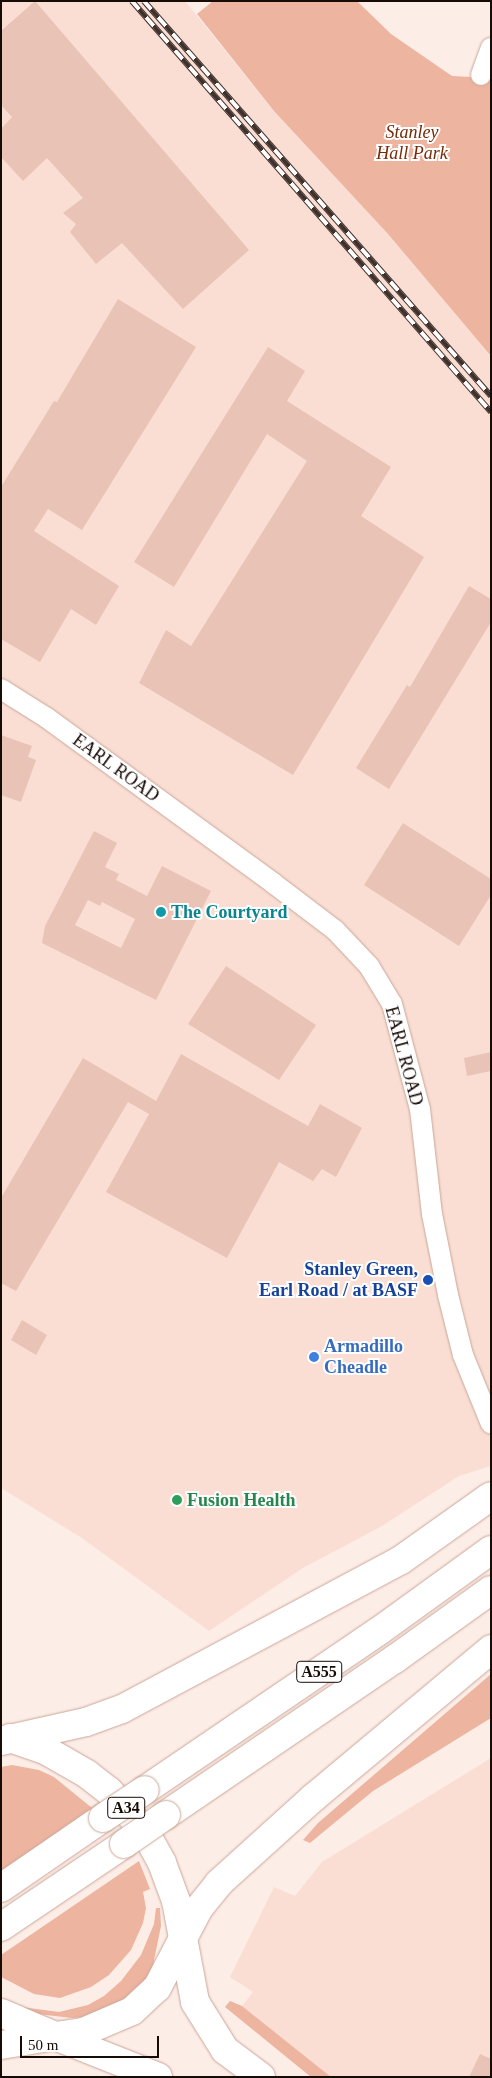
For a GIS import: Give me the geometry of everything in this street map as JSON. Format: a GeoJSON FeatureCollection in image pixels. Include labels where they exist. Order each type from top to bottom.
{"type":"FeatureCollection","features":[{"type":"Feature","properties":{"kind":"highway"},"geometry":{"type":"LineString","coordinates":[[4,1738],[86,1722],[122,1709],[401,1560],[491,1496]]}},
{"type":"Feature","properties":{"kind":"highway","name":"A555"},"geometry":{"type":"LineString","coordinates":[[1,1888],[379,1631],[491,1550]]}},
{"type":"Feature","properties":{"kind":"highway","name":"A555"},"geometry":{"type":"LineString","coordinates":[[1,1927],[395,1659],[491,1590]]}},
{"type":"Feature","properties":{"kind":"highway"},"geometry":{"type":"LineString","coordinates":[[1,2045],[83,2032],[132,2011],[157,1988],[182,1937],[219,1883],[313,1798],[491,1649]]}},
{"type":"Feature","properties":{"kind":"highway","name":"A34"},"geometry":{"type":"LineString","coordinates":[[4,1738],[64,1760],[109,1791],[145,1832],[167,1873],[176,1902],[190,1986],[206,2024],[225,2050],[261,2077]]}},
{"type":"Feature","properties":{"kind":"highway"},"geometry":{"type":"LineString","coordinates":[[1,2013],[158,2077]]}},
{"type":"Feature","properties":{"kind":"street"},"geometry":{"type":"LineString","coordinates":[[481,75],[491,48]]}},
{"type":"Feature","properties":{"kind":"street","name":"EARL ROAD"},"geometry":{"type":"LineString","coordinates":[[1,689],[273,882],[334,930],[369,966],[392,1004],[415,1090],[432,1214],[448,1295],[463,1355],[491,1424]]}},
{"type":"Feature","properties":{"kind":"shaded area"},"geometry":{"type":"Polygon","coordinates":[[[1,1],[185,1],[274,111],[388,234],[491,356],[491,1466],[459,1476],[382,1526],[303,1568],[209,1631],[82,1538],[1,1488],[1,1]]]}},
{"type":"Feature","properties":{"kind":"shaded area"},"geometry":{"type":"Polygon","coordinates":[[[491,1758],[491,2077],[331,2077],[242,2006],[253,1992],[230,1977],[274,1887],[295,1896],[322,1862],[491,1758]]]}},
{"type":"Feature","properties":{"kind":"green space","name":"Stanley Hall Park"},"geometry":{"type":"Polygon","coordinates":[[[213,1],[357,1],[391,34],[452,76],[491,78],[491,356],[388,234],[274,111],[197,14],[213,1]]]}},
{"type":"Feature","properties":{"kind":"green space"},"geometry":{"type":"Polygon","coordinates":[[[491,1674],[491,1718],[373,1791],[310,1843],[303,1840],[318,1823],[491,1674]]]}},
{"type":"Feature","properties":{"kind":"green space"},"geometry":{"type":"Polygon","coordinates":[[[12,1765],[39,1770],[54,1777],[92,1808],[1,1872],[1,1767],[12,1765]]]}},
{"type":"Feature","properties":{"kind":"green space"},"geometry":{"type":"Polygon","coordinates":[[[139,1861],[150,1889],[143,1892],[146,1908],[143,1923],[131,1950],[109,1975],[91,1987],[60,1998],[34,1994],[1,1977],[1,1955],[139,1861]]]}},
{"type":"Feature","properties":{"kind":"green space"},"geometry":{"type":"Polygon","coordinates":[[[156,1908],[160,1908],[161,1926],[153,1965],[145,1981],[121,2003],[87,2017],[72,2018],[38,2014],[21,2007],[59,2012],[88,2005],[104,1996],[121,1981],[141,1955],[154,1924],[156,1908]]]}},
{"type":"Feature","properties":{"kind":"green space"},"geometry":{"type":"Polygon","coordinates":[[[230,2001],[242,2006],[331,2077],[311,2077],[225,2007],[230,2001]]]}},
{"type":"Feature","properties":{"kind":"building"},"geometry":{"type":"Polygon","coordinates":[[[35,1],[249,250],[183,309],[122,243],[96,264],[70,232],[76,224],[63,213],[83,198],[47,158],[23,181],[1,157],[1,129],[12,117],[1,105],[1,31],[35,1]]]}},
{"type":"Feature","properties":{"kind":"building"},"geometry":{"type":"Polygon","coordinates":[[[118,299],[196,347],[82,530],[48,509],[34,531],[119,586],[96,625],[71,609],[40,662],[1,639],[1,487],[54,401],[57,402],[118,299]]]}},
{"type":"Feature","properties":{"kind":"building"},"geometry":{"type":"Polygon","coordinates":[[[268,347],[305,371],[287,401],[391,467],[361,516],[424,557],[293,775],[139,683],[166,630],[191,646],[307,461],[267,434],[174,587],[134,562],[268,347]]]}},
{"type":"Feature","properties":{"kind":"building"},"geometry":{"type":"Polygon","coordinates":[[[469,586],[491,599],[491,622],[389,789],[356,768],[407,685],[410,687],[469,586]]]}},
{"type":"Feature","properties":{"kind":"building"},"geometry":{"type":"Polygon","coordinates":[[[1,735],[32,746],[28,757],[36,760],[21,802],[1,795],[1,735]]]}},
{"type":"Feature","properties":{"kind":"building"},"geometry":{"type":"Polygon","coordinates":[[[403,823],[491,879],[491,895],[459,946],[364,885],[403,823]]]}},
{"type":"Feature","properties":{"kind":"building","name":"The Courtyard"},"geometry":{"type":"Polygon","coordinates":[[[94,831],[117,843],[105,867],[119,874],[116,880],[147,896],[162,866],[211,891],[156,1000],[42,943],[45,926],[94,831]],[[88,900],[75,925],[121,948],[135,919],[102,902],[100,906],[88,900]]]}},
{"type":"Feature","properties":{"kind":"building"},"geometry":{"type":"Polygon","coordinates":[[[226,966],[316,1025],[279,1080],[188,1024],[226,966]]]}},
{"type":"Feature","properties":{"kind":"building"},"geometry":{"type":"Polygon","coordinates":[[[491,1052],[491,1071],[467,1076],[464,1058],[491,1052]]]}},
{"type":"Feature","properties":{"kind":"building"},"geometry":{"type":"Polygon","coordinates":[[[181,1054],[308,1126],[320,1104],[362,1128],[336,1177],[322,1169],[313,1181],[279,1162],[227,1258],[106,1192],[149,1114],[128,1102],[16,1291],[1,1283],[1,1198],[83,1058],[156,1101],[181,1054]]]}},
{"type":"Feature","properties":{"kind":"building"},"geometry":{"type":"Polygon","coordinates":[[[22,1320],[47,1335],[36,1355],[11,1340],[22,1320]]]}},
{"type":"Feature","properties":{"kind":"building"},"geometry":{"type":"Polygon","coordinates":[[[480,2054],[491,2059],[491,2077],[469,2077],[480,2054]]]}},
{"type":"Feature","properties":{"kind":"railway"},"geometry":{"type":"LineString","coordinates":[[132,1],[491,412]]}},
{"type":"Feature","properties":{"kind":"railway"},"geometry":{"type":"LineString","coordinates":[[144,1],[491,396]]}},
{"type":"Feature","properties":{"kind":"place","name":"The Courtyard"},"geometry":{"type":"Point","coordinates":[161,912]}},
{"type":"Feature","properties":{"kind":"place","name":"Stanley Green, Earl Road / at BASF"},"geometry":{"type":"Point","coordinates":[428,1280]}},
{"type":"Feature","properties":{"kind":"place","name":"Armadillo Cheadle"},"geometry":{"type":"Point","coordinates":[314,1357]}},
{"type":"Feature","properties":{"kind":"place","name":"Fusion Health"},"geometry":{"type":"Point","coordinates":[177,1500]}}]}
